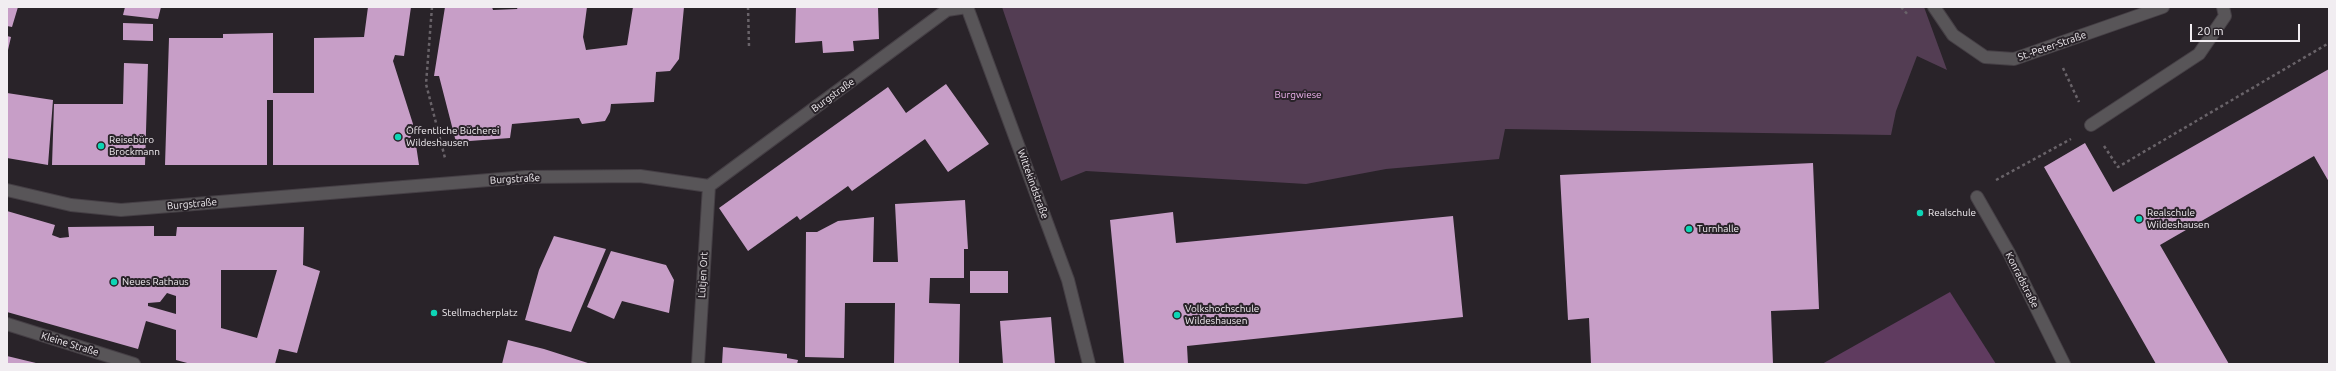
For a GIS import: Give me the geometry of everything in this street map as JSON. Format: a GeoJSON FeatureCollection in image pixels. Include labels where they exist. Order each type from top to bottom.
{"type":"FeatureCollection","features":[{"type":"Feature","properties":{"kind":"street","name":"Burgstraße"},"geometry":{"type":"LineString","coordinates":[[7,190],[71,204],[121,210],[526,177],[640,176],[709,186],[947,10],[967,7]]}},
{"type":"Feature","properties":{"kind":"street","name":"Wittekindstraße"},"geometry":{"type":"LineString","coordinates":[[967,7],[1068,280],[1089,364]]}},
{"type":"Feature","properties":{"kind":"street","name":"St.-Peter-Straße"},"geometry":{"type":"LineString","coordinates":[[1934,7],[1953,35],[1985,57],[2014,59],[2163,7]]}},
{"type":"Feature","properties":{"kind":"street"},"geometry":{"type":"LineString","coordinates":[[2091,125],[2199,54],[2225,16],[2223,7]]}},
{"type":"Feature","properties":{"kind":"street","name":"Lütjen Ort"},"geometry":{"type":"LineString","coordinates":[[698,364],[709,186]]}},
{"type":"Feature","properties":{"kind":"street","name":"Konradstraße"},"geometry":{"type":"LineString","coordinates":[[1977,197],[2009,254],[2064,364]]}},
{"type":"Feature","properties":{"kind":"street","name":"Kleine Straße"},"geometry":{"type":"LineString","coordinates":[[7,324],[134,364]]}},
{"type":"Feature","properties":{"kind":"path"},"geometry":{"type":"LineString","coordinates":[[432,7],[426,84],[451,183]]}},
{"type":"Feature","properties":{"kind":"path"},"geometry":{"type":"LineString","coordinates":[[748,7],[749,46]]}},
{"type":"Feature","properties":{"kind":"path"},"geometry":{"type":"LineString","coordinates":[[2052,46],[2091,125],[2118,167],[2329,43]]}},
{"type":"Feature","properties":{"kind":"path"},"geometry":{"type":"LineString","coordinates":[[1977,197],[1992,182],[2079,134],[2091,125]]}},
{"type":"Feature","properties":{"kind":"green space","name":"Burgwiese"},"geometry":{"type":"Polygon","coordinates":[[[1002,7],[1924,7],[1947,70],[1917,56],[1896,111],[1891,135],[1505,129],[1499,159],[1386,169],[1306,184],[1086,171],[1061,181],[1002,7]]]}},
{"type":"Feature","properties":{"kind":"shaded area"},"geometry":{"type":"Polygon","coordinates":[[[1950,292],[1996,364],[1822,364],[1950,292]]]}},
{"type":"Feature","properties":{"kind":"building"},"geometry":{"type":"Polygon","coordinates":[[[7,7],[18,7],[12,27],[7,26],[7,7]]]}},
{"type":"Feature","properties":{"kind":"building"},"geometry":{"type":"Polygon","coordinates":[[[125,7],[161,7],[158,19],[123,15],[125,7]]]}},
{"type":"Feature","properties":{"kind":"building"},"geometry":{"type":"Polygon","coordinates":[[[368,7],[411,7],[404,56],[395,55],[393,61],[413,124],[409,146],[416,145],[419,165],[273,165],[273,100],[267,100],[267,165],[165,165],[169,38],[223,38],[223,34],[273,33],[273,93],[314,93],[314,38],[364,37],[368,7]]]}},
{"type":"Feature","properties":{"kind":"building"},"geometry":{"type":"Polygon","coordinates":[[[445,7],[492,7],[493,10],[517,9],[518,7],[587,7],[583,37],[586,50],[627,45],[633,7],[684,7],[679,59],[670,71],[656,72],[654,102],[611,104],[610,112],[605,121],[582,124],[579,118],[512,124],[510,138],[456,142],[439,76],[434,76],[445,7]]]}},
{"type":"Feature","properties":{"kind":"building"},"geometry":{"type":"Polygon","coordinates":[[[796,7],[878,7],[879,39],[853,41],[854,51],[823,53],[822,41],[795,43],[796,7]]]}},
{"type":"Feature","properties":{"kind":"building"},"geometry":{"type":"Polygon","coordinates":[[[123,23],[153,24],[153,41],[123,40],[123,23]]]}},
{"type":"Feature","properties":{"kind":"building"},"geometry":{"type":"Polygon","coordinates":[[[7,36],[11,37],[8,50],[7,50],[7,36]]]}},
{"type":"Feature","properties":{"kind":"building"},"geometry":{"type":"Polygon","coordinates":[[[124,63],[148,64],[145,165],[52,165],[54,104],[123,104],[124,63]]]}},
{"type":"Feature","properties":{"kind":"building","name":"Realschule Wildeshausen"},"geometry":{"type":"Polygon","coordinates":[[[2329,69],[2329,182],[2314,156],[2160,245],[2229,364],[2156,364],[2044,167],[2085,143],[2113,192],[2329,69]]]}},
{"type":"Feature","properties":{"kind":"building"},"geometry":{"type":"Polygon","coordinates":[[[946,84],[989,144],[948,172],[925,139],[852,191],[848,186],[800,220],[797,216],[748,251],[719,208],[888,87],[906,113],[946,84]]]}},
{"type":"Feature","properties":{"kind":"building"},"geometry":{"type":"Polygon","coordinates":[[[7,93],[53,100],[48,165],[7,158],[7,93]]]}},
{"type":"Feature","properties":{"kind":"building","name":"Turnhalle"},"geometry":{"type":"Polygon","coordinates":[[[1813,163],[1819,309],[1771,311],[1773,364],[1591,364],[1589,318],[1568,320],[1560,175],[1813,163]]]}},
{"type":"Feature","properties":{"kind":"building"},"geometry":{"type":"Polygon","coordinates":[[[965,200],[968,249],[964,249],[964,278],[930,278],[929,303],[960,304],[959,364],[894,364],[895,303],[845,303],[844,358],[805,357],[806,232],[817,232],[838,221],[874,217],[873,262],[898,262],[895,204],[965,200]]]}},
{"type":"Feature","properties":{"kind":"building","name":"Neues Rathaus"},"geometry":{"type":"Polygon","coordinates":[[[7,211],[55,225],[52,235],[60,238],[69,237],[68,227],[154,226],[154,236],[176,236],[177,227],[304,227],[303,265],[320,271],[297,353],[279,349],[275,364],[191,364],[176,360],[176,330],[146,321],[138,349],[7,312],[7,211]],[[221,270],[221,328],[257,338],[277,270],[221,270]],[[167,293],[160,302],[148,303],[148,306],[176,314],[176,296],[167,293]]]}},
{"type":"Feature","properties":{"kind":"building"},"geometry":{"type":"Polygon","coordinates":[[[1173,212],[1176,243],[1453,216],[1463,317],[1187,346],[1188,364],[1124,364],[1110,220],[1173,212]]]}},
{"type":"Feature","properties":{"kind":"building"},"geometry":{"type":"Polygon","coordinates":[[[554,236],[606,249],[571,332],[525,320],[539,270],[554,236]]]}},
{"type":"Feature","properties":{"kind":"building"},"geometry":{"type":"Polygon","coordinates":[[[611,251],[666,265],[674,280],[669,313],[622,301],[614,319],[587,307],[611,251]]]}},
{"type":"Feature","properties":{"kind":"building"},"geometry":{"type":"Polygon","coordinates":[[[970,271],[1008,271],[1008,293],[970,293],[970,271]]]}},
{"type":"Feature","properties":{"kind":"building"},"geometry":{"type":"Polygon","coordinates":[[[1051,317],[1055,364],[1003,364],[1000,321],[1051,317]]]}},
{"type":"Feature","properties":{"kind":"building"},"geometry":{"type":"Polygon","coordinates":[[[508,340],[544,349],[591,364],[502,364],[508,340]]]}},
{"type":"Feature","properties":{"kind":"building"},"geometry":{"type":"Polygon","coordinates":[[[723,347],[787,354],[787,358],[798,360],[797,364],[722,364],[723,347]]]}},
{"type":"Feature","properties":{"kind":"building"},"geometry":{"type":"Polygon","coordinates":[[[7,356],[36,363],[36,364],[7,364],[7,356]]]}},
{"type":"Feature","properties":{"kind":"place","name":"Öffentliche Bücherei Wildeshausen"},"geometry":{"type":"Point","coordinates":[398,137]}},
{"type":"Feature","properties":{"kind":"place","name":"Reisebüro Brockmann"},"geometry":{"type":"Point","coordinates":[101,146]}},
{"type":"Feature","properties":{"kind":"place","name":"Realschule"},"geometry":{"type":"Point","coordinates":[1920,213]}},
{"type":"Feature","properties":{"kind":"place","name":"Realschule Wildeshausen"},"geometry":{"type":"Point","coordinates":[2139,219]}},
{"type":"Feature","properties":{"kind":"place","name":"Turnhalle"},"geometry":{"type":"Point","coordinates":[1689,229]}},
{"type":"Feature","properties":{"kind":"place","name":"Neues Rathaus"},"geometry":{"type":"Point","coordinates":[114,282]}},
{"type":"Feature","properties":{"kind":"place","name":"Stellmacherplatz"},"geometry":{"type":"Point","coordinates":[434,313]}},
{"type":"Feature","properties":{"kind":"place","name":"Volkshochschule Wildeshausen"},"geometry":{"type":"Point","coordinates":[1177,315]}}]}
